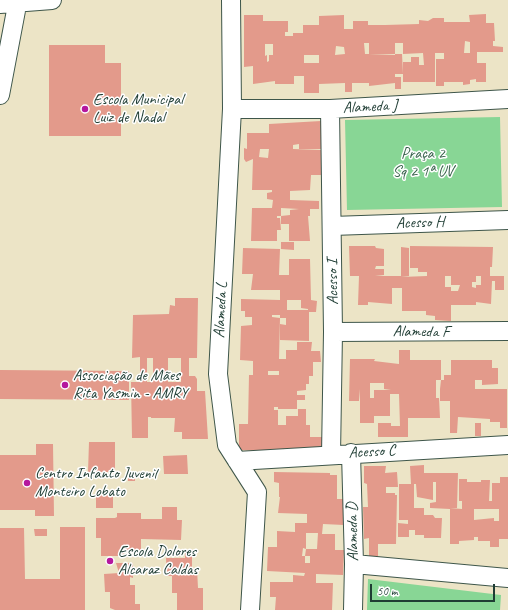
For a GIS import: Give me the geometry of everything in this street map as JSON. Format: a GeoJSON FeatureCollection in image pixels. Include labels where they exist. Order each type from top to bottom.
{"type":"FeatureCollection","features":[{"type":"Feature","properties":{"kind":"street"},"geometry":{"type":"LineString","coordinates":[[0,4],[52,0]]}},
{"type":"Feature","properties":{"kind":"street","name":"Alameda L"},"geometry":{"type":"LineString","coordinates":[[231,0],[232,109],[218,374],[227,445],[257,492],[250,610]]}},
{"type":"Feature","properties":{"kind":"street"},"geometry":{"type":"LineString","coordinates":[[0,95],[18,2]]}},
{"type":"Feature","properties":{"kind":"street","name":"Alameda J"},"geometry":{"type":"LineString","coordinates":[[232,109],[330,109],[508,99]]}},
{"type":"Feature","properties":{"kind":"street","name":"Acesso I"},"geometry":{"type":"LineString","coordinates":[[330,109],[333,332],[331,455]]}},
{"type":"Feature","properties":{"kind":"street","name":"Acesso H"},"geometry":{"type":"LineString","coordinates":[[332,226],[508,220]]}},
{"type":"Feature","properties":{"kind":"street","name":"Alameda F"},"geometry":{"type":"LineString","coordinates":[[333,332],[508,331]]}},
{"type":"Feature","properties":{"kind":"street","name":"Acesso C"},"geometry":{"type":"LineString","coordinates":[[237,461],[351,453],[508,445]]}},
{"type":"Feature","properties":{"kind":"street","name":"Alameda D"},"geometry":{"type":"LineString","coordinates":[[351,453],[354,564],[353,610]]}},
{"type":"Feature","properties":{"kind":"street"},"geometry":{"type":"LineString","coordinates":[[354,564],[508,578]]}},
{"type":"Feature","properties":{"kind":"green space","name":"Praça 2 Sq 2 1ª UV"},"geometry":{"type":"Polygon","coordinates":[[[500,117],[502,207],[347,210],[345,120],[500,117]]]}},
{"type":"Feature","properties":{"kind":"green space"},"geometry":{"type":"Polygon","coordinates":[[[368,579],[501,595],[500,610],[367,610],[368,579]]]}},
{"type":"Feature","properties":{"kind":"building"},"geometry":{"type":"Polygon","coordinates":[[[486,14],[486,23],[494,23],[495,41],[493,41],[493,46],[503,47],[503,52],[477,52],[477,63],[486,63],[486,82],[476,82],[476,79],[470,80],[470,84],[463,85],[463,82],[444,82],[444,86],[436,86],[436,59],[444,59],[444,53],[435,53],[435,82],[403,82],[403,74],[395,74],[395,77],[401,77],[401,89],[395,89],[395,83],[369,86],[369,83],[352,83],[352,92],[345,92],[345,83],[319,84],[319,93],[304,93],[304,76],[294,76],[294,84],[275,84],[275,81],[253,84],[253,66],[244,67],[244,15],[263,15],[263,21],[288,21],[288,32],[285,32],[285,36],[293,36],[293,33],[303,33],[303,25],[319,25],[319,16],[344,15],[344,29],[353,29],[353,21],[368,21],[368,25],[419,24],[419,20],[428,21],[433,18],[444,18],[444,22],[470,22],[469,15],[486,14]],[[465,41],[464,53],[470,53],[470,42],[465,41]],[[364,43],[365,54],[369,54],[369,43],[364,43]],[[395,43],[395,54],[402,54],[403,74],[403,62],[411,62],[411,57],[419,57],[419,65],[424,65],[423,53],[403,54],[403,43],[395,43]],[[265,44],[265,56],[267,55],[267,62],[269,61],[269,55],[273,55],[273,44],[265,44]],[[336,46],[335,55],[345,54],[344,47],[336,46]],[[369,54],[395,55],[395,54],[369,54]],[[304,55],[304,63],[319,63],[319,55],[304,55]]]}},
{"type":"Feature","properties":{"kind":"building","name":"Escola Municipal Luiz de Nadal"},"geometry":{"type":"Polygon","coordinates":[[[49,45],[105,45],[105,63],[121,63],[121,136],[49,136],[49,45]]]}},
{"type":"Feature","properties":{"kind":"building"},"geometry":{"type":"Polygon","coordinates":[[[321,121],[321,149],[299,149],[299,144],[293,145],[293,149],[321,150],[321,175],[311,175],[310,190],[290,191],[290,200],[319,201],[319,209],[310,209],[310,216],[308,216],[310,241],[289,241],[289,224],[281,224],[281,216],[277,216],[277,218],[280,218],[281,230],[277,230],[277,241],[251,241],[252,208],[272,208],[273,200],[267,199],[267,193],[272,192],[272,190],[252,190],[253,159],[246,162],[244,159],[244,148],[247,149],[247,133],[269,133],[269,124],[321,121]],[[260,149],[259,157],[268,158],[269,149],[260,149]],[[281,208],[281,216],[290,215],[290,210],[299,209],[281,208]]]}},
{"type":"Feature","properties":{"kind":"building"},"geometry":{"type":"Polygon","coordinates":[[[281,242],[294,242],[294,250],[281,249],[281,242]]]}},
{"type":"Feature","properties":{"kind":"building"},"geometry":{"type":"Polygon","coordinates":[[[349,246],[375,246],[376,248],[384,249],[384,266],[376,266],[375,269],[384,269],[384,275],[375,276],[401,276],[401,247],[409,248],[409,276],[401,277],[427,276],[427,272],[418,272],[418,268],[410,268],[410,246],[493,247],[490,276],[504,276],[504,290],[495,290],[495,281],[492,281],[491,304],[476,302],[476,305],[451,305],[451,321],[435,320],[435,316],[426,315],[426,311],[402,311],[402,288],[392,288],[392,304],[368,302],[368,305],[358,305],[359,276],[350,276],[349,246]],[[445,276],[445,287],[451,287],[451,291],[458,291],[460,285],[451,285],[451,276],[445,276]],[[476,276],[476,282],[472,282],[472,287],[476,288],[476,285],[481,285],[481,276],[476,276]]]}},
{"type":"Feature","properties":{"kind":"building"},"geometry":{"type":"Polygon","coordinates":[[[243,248],[280,249],[279,275],[289,275],[289,259],[310,259],[311,300],[317,301],[316,312],[309,312],[309,341],[280,340],[280,324],[286,325],[286,318],[280,318],[279,359],[286,359],[286,350],[297,350],[297,342],[312,342],[311,351],[320,351],[321,362],[313,362],[313,376],[309,376],[309,384],[306,384],[306,390],[297,391],[297,395],[305,395],[305,400],[297,400],[297,409],[278,409],[278,407],[274,407],[274,410],[278,410],[278,425],[286,425],[286,416],[298,416],[298,409],[306,409],[306,425],[310,425],[310,437],[322,437],[322,452],[239,450],[239,424],[248,424],[249,375],[253,375],[253,361],[240,360],[241,326],[252,325],[252,317],[245,317],[245,311],[241,311],[241,299],[280,300],[280,290],[251,290],[253,274],[242,274],[243,248]],[[287,300],[287,310],[308,310],[301,308],[301,300],[287,300]],[[272,315],[272,317],[280,318],[280,315],[272,315]],[[268,371],[268,375],[279,375],[279,371],[268,371]]]}},
{"type":"Feature","properties":{"kind":"building"},"geometry":{"type":"Polygon","coordinates":[[[175,298],[198,298],[197,358],[189,358],[189,376],[195,376],[197,379],[197,391],[205,391],[208,439],[182,439],[182,432],[174,432],[175,418],[151,417],[148,417],[148,438],[132,438],[131,382],[140,382],[140,357],[132,358],[133,315],[169,314],[170,305],[175,306],[175,298]],[[147,358],[147,382],[153,382],[153,358],[147,358]],[[168,358],[168,382],[181,382],[181,358],[168,358]]]}},
{"type":"Feature","properties":{"kind":"building"},"geometry":{"type":"Polygon","coordinates":[[[399,350],[410,350],[410,360],[441,360],[441,380],[436,380],[436,398],[439,398],[440,418],[408,418],[408,437],[378,437],[378,423],[391,423],[391,426],[400,426],[399,394],[390,394],[390,416],[374,416],[374,423],[360,423],[360,389],[359,401],[349,401],[350,359],[375,359],[374,361],[399,364],[399,350]],[[370,383],[370,398],[374,398],[374,390],[391,390],[384,389],[384,383],[370,383]]]}},
{"type":"Feature","properties":{"kind":"building"},"geometry":{"type":"Polygon","coordinates":[[[451,360],[492,360],[492,368],[498,368],[498,384],[482,385],[482,380],[475,380],[475,389],[507,389],[507,428],[500,428],[500,422],[490,422],[490,419],[458,417],[457,433],[450,433],[450,401],[440,401],[440,389],[441,380],[444,380],[444,375],[451,375],[451,360]]]}},
{"type":"Feature","properties":{"kind":"building","name":"Associação de Mães Rita Yasmin - AMRY"},"geometry":{"type":"Polygon","coordinates":[[[0,370],[129,371],[129,400],[0,399],[0,370]]]}},
{"type":"Feature","properties":{"kind":"building"},"geometry":{"type":"Polygon","coordinates":[[[475,423],[481,423],[481,436],[475,436],[475,423]]]}},
{"type":"Feature","properties":{"kind":"building"},"geometry":{"type":"Polygon","coordinates":[[[89,442],[115,442],[115,472],[88,472],[89,442]]]}},
{"type":"Feature","properties":{"kind":"building","name":"Centro Infanto Juvenil Monteiro Lobato"},"geometry":{"type":"Polygon","coordinates":[[[36,444],[53,444],[54,516],[35,516],[35,510],[0,510],[0,455],[36,455],[36,444]]]}},
{"type":"Feature","properties":{"kind":"building"},"geometry":{"type":"Polygon","coordinates":[[[187,455],[188,474],[164,474],[163,456],[187,455]]]}},
{"type":"Feature","properties":{"kind":"building"},"geometry":{"type":"Polygon","coordinates":[[[424,465],[424,473],[458,473],[457,508],[450,508],[462,509],[462,501],[459,501],[459,479],[467,479],[467,482],[481,482],[481,480],[490,480],[489,501],[492,501],[492,483],[500,483],[500,477],[508,477],[508,539],[499,539],[499,547],[490,547],[490,541],[478,541],[478,537],[474,537],[474,540],[459,541],[459,544],[450,544],[450,509],[430,508],[430,503],[436,502],[436,482],[433,482],[433,500],[417,497],[416,484],[414,484],[414,508],[424,508],[424,515],[433,515],[435,518],[442,518],[441,538],[424,538],[424,535],[415,535],[415,530],[409,530],[409,537],[398,537],[398,523],[408,524],[408,520],[399,520],[399,484],[411,484],[410,466],[424,465]],[[474,509],[474,520],[494,518],[494,521],[499,521],[499,509],[474,509]]]}},
{"type":"Feature","properties":{"kind":"building"},"geometry":{"type":"Polygon","coordinates":[[[364,466],[386,466],[385,473],[397,472],[398,487],[386,487],[386,493],[395,493],[395,495],[397,495],[396,544],[378,544],[378,559],[369,559],[369,538],[364,539],[363,507],[368,507],[367,484],[364,483],[364,466]]]}},
{"type":"Feature","properties":{"kind":"building"},"geometry":{"type":"Polygon","coordinates":[[[274,472],[330,473],[330,475],[337,475],[337,499],[345,499],[344,525],[323,524],[322,534],[335,534],[335,550],[344,550],[343,575],[316,574],[316,583],[333,583],[332,610],[275,610],[276,597],[270,597],[270,582],[293,582],[293,575],[304,576],[305,573],[267,571],[268,547],[277,547],[277,531],[295,532],[295,523],[307,523],[307,514],[278,513],[280,497],[279,483],[274,482],[274,472]],[[306,533],[306,549],[317,549],[318,533],[306,533]],[[303,548],[302,556],[305,556],[306,549],[303,548]],[[305,556],[305,563],[310,563],[310,556],[305,556]]]}},
{"type":"Feature","properties":{"kind":"building"},"geometry":{"type":"Polygon","coordinates":[[[128,474],[135,474],[135,481],[128,481],[128,474]]]}},
{"type":"Feature","properties":{"kind":"building"},"geometry":{"type":"Polygon","coordinates":[[[96,495],[113,495],[113,508],[96,508],[96,495]]]}},
{"type":"Feature","properties":{"kind":"building"},"geometry":{"type":"Polygon","coordinates":[[[162,507],[177,507],[177,520],[182,520],[181,540],[141,539],[141,550],[124,550],[124,554],[119,554],[119,556],[101,556],[101,538],[96,538],[96,518],[115,518],[117,517],[117,513],[141,513],[141,519],[162,519],[162,507]]]}},
{"type":"Feature","properties":{"kind":"building"},"geometry":{"type":"Polygon","coordinates":[[[60,527],[85,527],[85,610],[0,610],[0,528],[24,528],[25,579],[60,579],[60,527]]]}},
{"type":"Feature","properties":{"kind":"building"},"geometry":{"type":"Polygon","coordinates":[[[34,529],[47,529],[47,536],[35,536],[34,529]]]}},
{"type":"Feature","properties":{"kind":"building"},"geometry":{"type":"Polygon","coordinates":[[[192,552],[192,569],[197,569],[198,588],[203,588],[203,610],[177,610],[177,593],[172,593],[172,576],[167,576],[166,558],[185,558],[185,553],[192,552]]]}},
{"type":"Feature","properties":{"kind":"building"},"geometry":{"type":"Polygon","coordinates":[[[116,563],[133,563],[133,578],[130,577],[130,585],[135,585],[135,604],[140,604],[140,610],[115,610],[110,608],[110,592],[105,592],[104,574],[119,573],[116,563]]]}},
{"type":"Feature","properties":{"kind":"place","name":"Escola Municipal Luiz de Nadal"},"geometry":{"type":"Point","coordinates":[85,109]}},
{"type":"Feature","properties":{"kind":"place","name":"Associação de Mães Rita Yasmin - AMRY"},"geometry":{"type":"Point","coordinates":[65,385]}},
{"type":"Feature","properties":{"kind":"place","name":"Centro Infanto Juvenil Monteiro Lobato"},"geometry":{"type":"Point","coordinates":[27,483]}},
{"type":"Feature","properties":{"kind":"place","name":"Escola Dolores Alcaraz Caldas"},"geometry":{"type":"Point","coordinates":[110,561]}}]}
